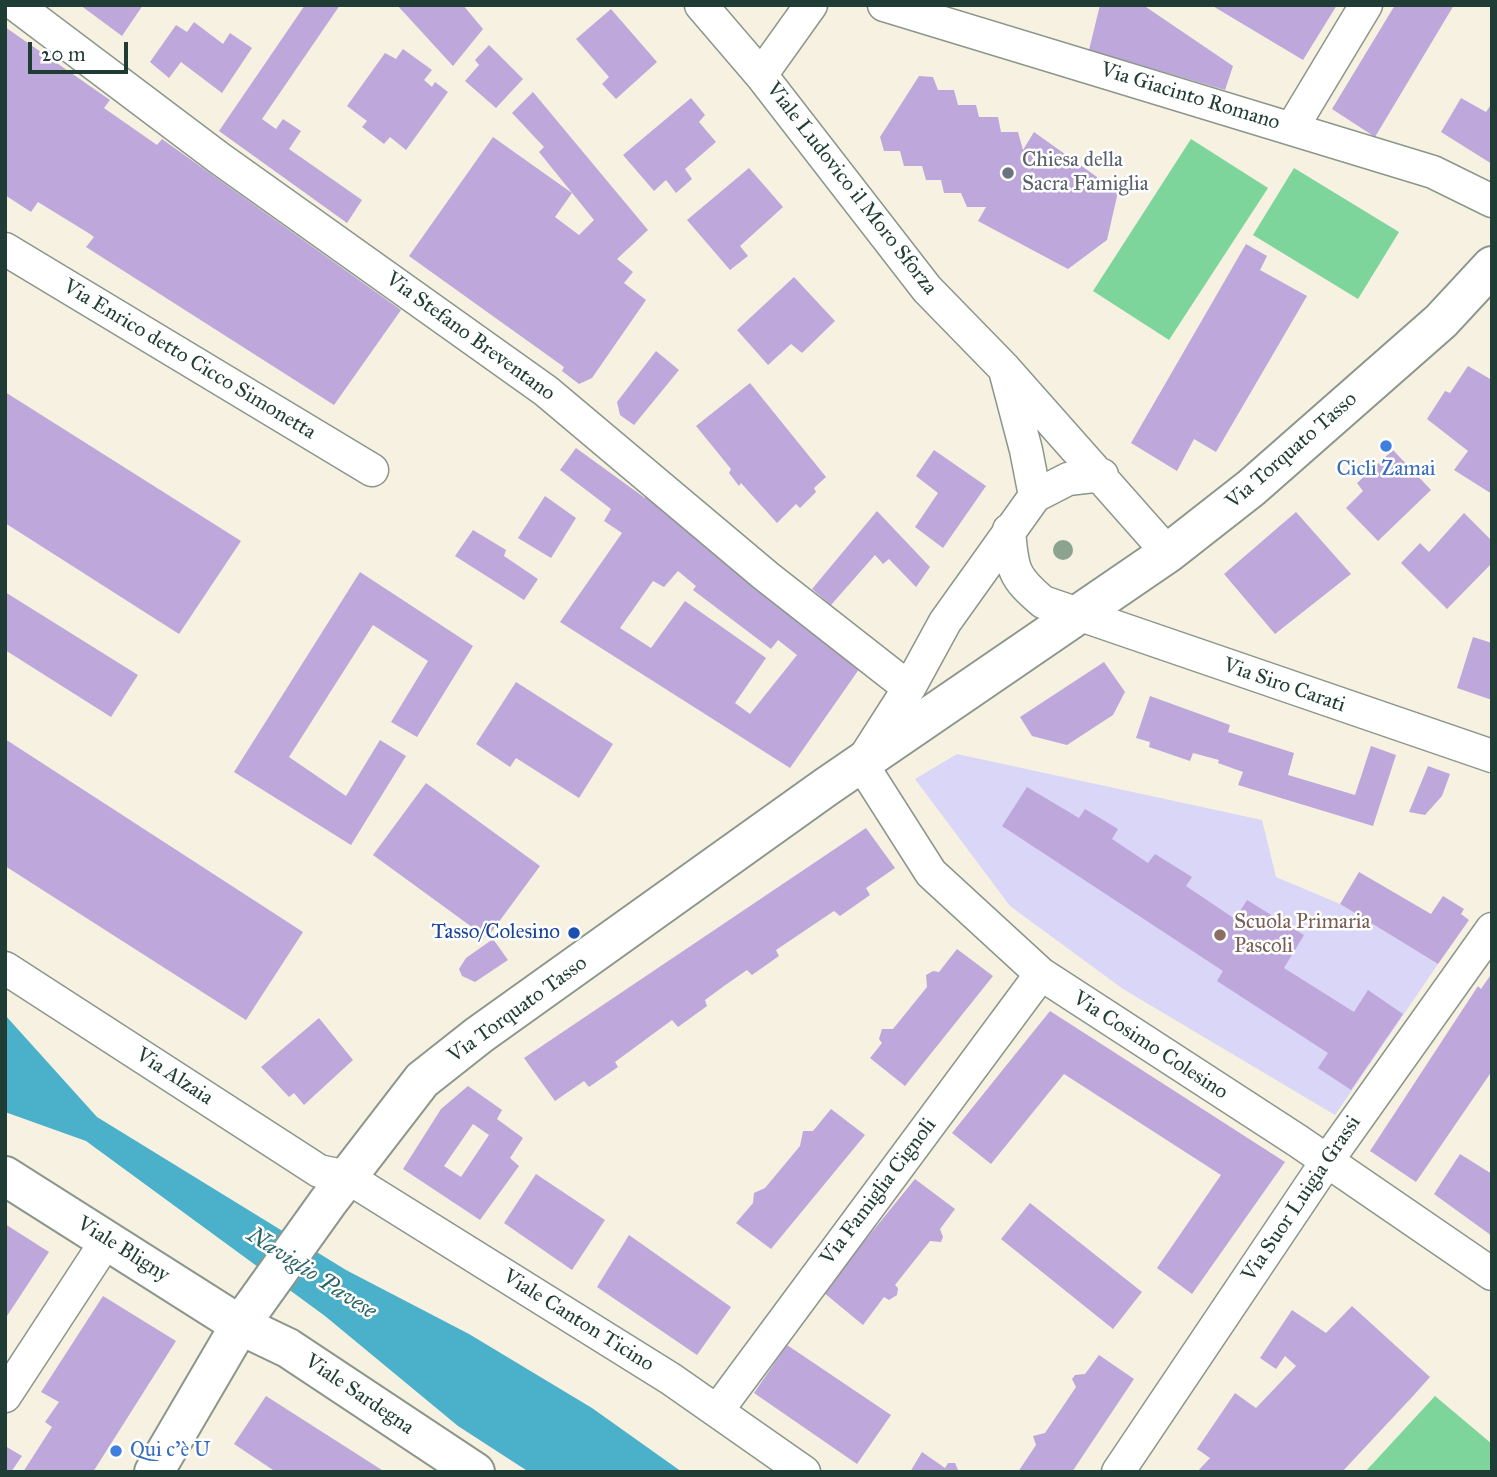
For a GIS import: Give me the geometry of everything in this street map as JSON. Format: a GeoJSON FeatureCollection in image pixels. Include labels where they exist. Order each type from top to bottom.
{"type":"FeatureCollection","features":[{"type":"Feature","properties":{"kind":"street","name":"Via Stefano Breventano"},"geometry":{"type":"LineString","coordinates":[[16,5],[219,158],[546,391],[766,576],[909,688]]}},
{"type":"Feature","properties":{"kind":"street","name":"Viale Ludovico il Moro Sforza"},"geometry":{"type":"LineString","coordinates":[[701,5],[761,75],[927,289],[1102,475],[1168,553]]}},
{"type":"Feature","properties":{"kind":"street"},"geometry":{"type":"LineString","coordinates":[[761,75],[811,5]]}},
{"type":"Feature","properties":{"kind":"street","name":"Via Giacinto Romano"},"geometry":{"type":"LineString","coordinates":[[884,5],[1433,172],[1492,201]]}},
{"type":"Feature","properties":{"kind":"street"},"geometry":{"type":"LineString","coordinates":[[1292,128],[1366,5]]}},
{"type":"Feature","properties":{"kind":"street","name":"Via Enrico detto Cicco Simonetta"},"geometry":{"type":"LineString","coordinates":[[5,249],[372,470]]}},
{"type":"Feature","properties":{"kind":"street","name":"Via Torquato Tasso"},"geometry":{"type":"LineString","coordinates":[[154,1472],[240,1325],[347,1177],[422,1080],[479,1035],[861,763],[1168,553],[1251,488],[1432,330],[1492,266]]}},
{"type":"Feature","properties":{"kind":"street","name":"Viale Ludovico il Moro Sforza"},"geometry":{"type":"LineString","coordinates":[[1004,369],[1026,450],[1035,496]]}},
{"type":"Feature","properties":{"kind":"street"},"geometry":{"type":"LineString","coordinates":[[1035,496],[1068,479],[1102,475]]}},
{"type":"Feature","properties":{"kind":"street","name":"Via Torquato Tasso"},"geometry":{"type":"LineString","coordinates":[[861,763],[909,688],[945,622],[1035,496]]}},
{"type":"Feature","properties":{"kind":"street"},"geometry":{"type":"LineString","coordinates":[[1009,530],[1012,568],[1020,583],[1043,602],[1076,616]]}},
{"type":"Feature","properties":{"kind":"street","name":"Via Siro Carati"},"geometry":{"type":"LineString","coordinates":[[1076,616],[1492,756]]}},
{"type":"Feature","properties":{"kind":"street","name":"Via Cosimo Colesino"},"geometry":{"type":"LineString","coordinates":[[861,763],[931,873],[1041,974],[1327,1161],[1492,1274]]}},
{"type":"Feature","properties":{"kind":"street","name":"Via Suor Luigia Grassi"},"geometry":{"type":"LineString","coordinates":[[1118,1472],[1327,1161],[1492,929]]}},
{"type":"Feature","properties":{"kind":"street","name":"Via Alzaia"},"geometry":{"type":"LineString","coordinates":[[5,968],[319,1171],[347,1177]]}},
{"type":"Feature","properties":{"kind":"street","name":"Via Famiglia Cignoli"},"geometry":{"type":"LineString","coordinates":[[717,1411],[1041,974]]}},
{"type":"Feature","properties":{"kind":"street","name":"Viale Bligny"},"geometry":{"type":"LineString","coordinates":[[5,1176],[240,1325]]}},
{"type":"Feature","properties":{"kind":"street","name":"Viale Canton Ticino"},"geometry":{"type":"LineString","coordinates":[[347,1177],[671,1378],[804,1472]]}},
{"type":"Feature","properties":{"kind":"street"},"geometry":{"type":"LineString","coordinates":[[5,1396],[107,1240]]}},
{"type":"Feature","properties":{"kind":"street","name":"Viale Sardegna"},"geometry":{"type":"LineString","coordinates":[[240,1325],[288,1348],[475,1472]]}},
{"type":"Feature","properties":{"kind":"shaded area","name":"Scuola Primaria Pascoli"},"geometry":{"type":"Polygon","coordinates":[[[957,754],[1262,820],[1276,877],[1340,904],[1438,964],[1335,1115],[1123,989],[1010,906],[915,779],[957,754]]]}},
{"type":"Feature","properties":{"kind":"green space"},"geometry":{"type":"Polygon","coordinates":[[[1191,139],[1268,188],[1169,340],[1093,291],[1191,139]]]}},
{"type":"Feature","properties":{"kind":"green space"},"geometry":{"type":"Polygon","coordinates":[[[1294,168],[1399,232],[1358,299],[1253,235],[1294,168]]]}},
{"type":"Feature","properties":{"kind":"green space"},"geometry":{"type":"Polygon","coordinates":[[[1435,1396],[1492,1444],[1492,1472],[1365,1472],[1435,1396]]]}},
{"type":"Feature","properties":{"kind":"water","name":"Naviglio Pavese"},"geometry":{"type":"Polygon","coordinates":[[[5,1015],[97,1117],[346,1270],[469,1334],[592,1408],[682,1472],[529,1472],[458,1426],[325,1316],[86,1141],[5,1112],[5,1015]]]}},
{"type":"Feature","properties":{"kind":"building"},"geometry":{"type":"Polygon","coordinates":[[[80,5],[143,5],[122,36],[80,5]]]}},
{"type":"Feature","properties":{"kind":"building"},"geometry":{"type":"Polygon","coordinates":[[[305,5],[340,5],[262,119],[276,129],[283,119],[301,131],[289,149],[362,200],[347,223],[219,131],[305,5]]]}},
{"type":"Feature","properties":{"kind":"building"},"geometry":{"type":"Polygon","coordinates":[[[397,5],[463,5],[483,29],[453,66],[397,5]]]}},
{"type":"Feature","properties":{"kind":"building"},"geometry":{"type":"Polygon","coordinates":[[[1100,5],[1143,5],[1233,66],[1225,90],[1089,50],[1100,5]]]}},
{"type":"Feature","properties":{"kind":"building"},"geometry":{"type":"Polygon","coordinates":[[[1211,5],[1337,5],[1303,60],[1211,5]]]}},
{"type":"Feature","properties":{"kind":"building"},"geometry":{"type":"Polygon","coordinates":[[[1395,5],[1454,5],[1375,137],[1332,109],[1395,5]]]}},
{"type":"Feature","properties":{"kind":"building"},"geometry":{"type":"Polygon","coordinates":[[[611,9],[657,62],[616,99],[602,84],[609,77],[576,39],[611,9]]]}},
{"type":"Feature","properties":{"kind":"building"},"geometry":{"type":"Polygon","coordinates":[[[194,22],[223,44],[230,33],[252,48],[222,93],[181,62],[169,78],[150,62],[176,25],[187,32],[194,22]]]}},
{"type":"Feature","properties":{"kind":"building"},"geometry":{"type":"Polygon","coordinates":[[[5,27],[110,100],[104,108],[157,145],[162,139],[401,310],[334,405],[86,247],[94,237],[90,234],[38,202],[31,212],[5,195],[5,27]]]}},
{"type":"Feature","properties":{"kind":"building"},"geometry":{"type":"Polygon","coordinates":[[[489,45],[523,79],[496,108],[465,81],[479,65],[475,60],[489,45]]]}},
{"type":"Feature","properties":{"kind":"building"},"geometry":{"type":"Polygon","coordinates":[[[403,49],[432,70],[424,80],[432,87],[435,82],[448,92],[406,150],[390,137],[384,144],[362,127],[367,121],[347,106],[385,53],[396,59],[403,49]]]}},
{"type":"Feature","properties":{"kind":"building","name":"Chiesa della Sacra Famiglia"},"geometry":{"type":"Polygon","coordinates":[[[919,76],[933,77],[938,90],[954,90],[958,105],[976,105],[979,117],[998,117],[1001,132],[1018,132],[1023,150],[1034,132],[1118,192],[1107,240],[1068,269],[978,221],[986,207],[967,207],[961,193],[944,193],[941,180],[926,180],[922,166],[904,166],[900,151],[884,151],[880,137],[919,76]]]}},
{"type":"Feature","properties":{"kind":"building"},"geometry":{"type":"Polygon","coordinates":[[[533,92],[648,230],[617,259],[633,272],[624,283],[646,300],[592,378],[579,384],[562,371],[564,367],[409,256],[493,137],[572,193],[555,217],[579,235],[594,220],[539,152],[544,147],[512,113],[533,92]]]}},
{"type":"Feature","properties":{"kind":"building"},"geometry":{"type":"Polygon","coordinates":[[[691,98],[705,115],[699,122],[716,142],[685,169],[692,179],[676,193],[666,180],[654,191],[623,155],[691,98]]]}},
{"type":"Feature","properties":{"kind":"building"},"geometry":{"type":"Polygon","coordinates":[[[1461,98],[1486,112],[1492,103],[1492,164],[1441,132],[1461,98]]]}},
{"type":"Feature","properties":{"kind":"building"},"geometry":{"type":"Polygon","coordinates":[[[749,168],[783,207],[740,246],[748,256],[730,270],[687,220],[749,168]]]}},
{"type":"Feature","properties":{"kind":"building"},"geometry":{"type":"Polygon","coordinates":[[[1246,244],[1267,256],[1260,270],[1307,296],[1216,452],[1194,439],[1177,471],[1131,443],[1246,244]]]}},
{"type":"Feature","properties":{"kind":"building"},"geometry":{"type":"Polygon","coordinates":[[[794,277],[835,321],[802,353],[791,344],[768,365],[737,330],[794,277]]]}},
{"type":"Feature","properties":{"kind":"building"},"geometry":{"type":"Polygon","coordinates":[[[656,351],[679,370],[634,425],[620,415],[617,402],[656,351]]]}},
{"type":"Feature","properties":{"kind":"building"},"geometry":{"type":"Polygon","coordinates":[[[1468,366],[1492,380],[1492,494],[1454,470],[1468,451],[1427,419],[1445,391],[1450,393],[1468,366]]]}},
{"type":"Feature","properties":{"kind":"building"},"geometry":{"type":"Polygon","coordinates":[[[750,383],[826,477],[814,488],[816,492],[800,508],[796,504],[777,523],[741,483],[739,486],[729,473],[731,469],[696,426],[750,383]]]}},
{"type":"Feature","properties":{"kind":"building"},"geometry":{"type":"Polygon","coordinates":[[[5,392],[241,541],[179,634],[5,523],[5,392]]]}},
{"type":"Feature","properties":{"kind":"building"},"geometry":{"type":"Polygon","coordinates":[[[576,448],[645,498],[651,490],[862,665],[790,768],[560,622],[622,533],[604,521],[611,509],[560,470],[576,448]],[[678,571],[664,587],[653,581],[620,628],[651,648],[685,601],[766,658],[735,703],[750,714],[797,655],[778,640],[771,649],[693,590],[696,586],[678,571]]]}},
{"type":"Feature","properties":{"kind":"building"},"geometry":{"type":"Polygon","coordinates":[[[934,450],[986,486],[943,548],[915,527],[938,493],[916,476],[934,450]]]}},
{"type":"Feature","properties":{"kind":"building"},"geometry":{"type":"Polygon","coordinates":[[[1393,450],[1431,490],[1378,541],[1346,508],[1363,491],[1357,483],[1393,450]]]}},
{"type":"Feature","properties":{"kind":"building"},"geometry":{"type":"Polygon","coordinates":[[[545,496],[576,518],[551,558],[518,538],[545,496]]]}},
{"type":"Feature","properties":{"kind":"building"},"geometry":{"type":"Polygon","coordinates":[[[877,511],[930,567],[916,587],[889,559],[883,564],[875,555],[831,605],[812,589],[877,511]]]}},
{"type":"Feature","properties":{"kind":"building"},"geometry":{"type":"Polygon","coordinates":[[[1296,512],[1351,574],[1275,634],[1224,574],[1296,512]]]}},
{"type":"Feature","properties":{"kind":"building"},"geometry":{"type":"Polygon","coordinates":[[[1464,513],[1492,541],[1492,563],[1447,609],[1401,563],[1420,543],[1429,552],[1464,513]]]}},
{"type":"Feature","properties":{"kind":"building"},"geometry":{"type":"Polygon","coordinates":[[[473,530],[506,550],[504,556],[538,579],[524,600],[455,556],[473,530]]]}},
{"type":"Feature","properties":{"kind":"building"},"geometry":{"type":"Polygon","coordinates":[[[360,572],[473,646],[417,737],[391,722],[428,661],[373,625],[289,757],[346,796],[380,740],[406,756],[351,845],[234,772],[360,572]]]}},
{"type":"Feature","properties":{"kind":"building"},"geometry":{"type":"Polygon","coordinates":[[[5,592],[138,675],[111,717],[5,650],[5,592]]]}},
{"type":"Feature","properties":{"kind":"building"},"geometry":{"type":"Polygon","coordinates":[[[1473,637],[1492,643],[1492,700],[1457,688],[1473,637]]]}},
{"type":"Feature","properties":{"kind":"building"},"geometry":{"type":"Polygon","coordinates":[[[1104,662],[1125,692],[1113,715],[1067,745],[1032,736],[1020,717],[1104,662]]]}},
{"type":"Feature","properties":{"kind":"building"},"geometry":{"type":"Polygon","coordinates":[[[516,682],[613,744],[579,798],[516,758],[510,767],[476,744],[516,682]]]}},
{"type":"Feature","properties":{"kind":"building"},"geometry":{"type":"Polygon","coordinates":[[[1150,696],[1230,725],[1228,732],[1294,753],[1288,775],[1355,795],[1371,746],[1396,755],[1373,826],[1238,785],[1243,772],[1218,763],[1219,760],[1193,753],[1190,761],[1149,747],[1150,742],[1136,738],[1150,696]]]}},
{"type":"Feature","properties":{"kind":"building"},"geometry":{"type":"Polygon","coordinates":[[[5,739],[303,932],[246,1020],[5,866],[5,739]]]}},
{"type":"Feature","properties":{"kind":"building"},"geometry":{"type":"Polygon","coordinates":[[[1428,766],[1450,774],[1442,796],[1425,815],[1409,812],[1428,766]]]}},
{"type":"Feature","properties":{"kind":"building"},"geometry":{"type":"Polygon","coordinates":[[[426,783],[540,866],[487,938],[373,855],[426,783]]]}},
{"type":"Feature","properties":{"kind":"building"},"geometry":{"type":"Polygon","coordinates":[[[1027,787],[1079,818],[1085,809],[1118,829],[1112,839],[1148,863],[1155,854],[1192,877],[1186,886],[1235,919],[1247,900],[1304,935],[1284,968],[1354,1012],[1368,990],[1403,1014],[1351,1090],[1318,1068],[1328,1053],[1217,981],[1223,971],[1002,826],[1027,787]]]}},
{"type":"Feature","properties":{"kind":"building"},"geometry":{"type":"Polygon","coordinates":[[[866,828],[895,868],[866,888],[870,895],[840,916],[834,911],[776,950],[779,956],[752,975],[747,970],[724,986],[705,1000],[707,1006],[678,1027],[672,1020],[615,1062],[618,1067],[589,1087],[584,1081],[555,1101],[524,1058],[866,828]]]}},
{"type":"Feature","properties":{"kind":"building"},"geometry":{"type":"Polygon","coordinates":[[[1359,872],[1431,914],[1443,896],[1464,909],[1461,914],[1469,920],[1438,964],[1340,904],[1359,872]]]}},
{"type":"Feature","properties":{"kind":"building"},"geometry":{"type":"Polygon","coordinates":[[[493,939],[508,960],[475,982],[462,976],[459,969],[466,958],[493,939]]]}},
{"type":"Feature","properties":{"kind":"building"},"geometry":{"type":"Polygon","coordinates":[[[957,949],[993,976],[905,1086],[870,1058],[882,1043],[879,1039],[882,1029],[893,1029],[927,987],[926,975],[933,971],[939,972],[957,949]]]}},
{"type":"Feature","properties":{"kind":"building"},"geometry":{"type":"Polygon","coordinates":[[[1492,973],[1492,1071],[1416,1182],[1370,1151],[1478,986],[1481,989],[1492,973]]]}},
{"type":"Feature","properties":{"kind":"building"},"geometry":{"type":"Polygon","coordinates":[[[1050,1011],[1285,1162],[1192,1294],[1157,1268],[1221,1175],[1064,1074],[991,1164],[952,1133],[1050,1011]]]}},
{"type":"Feature","properties":{"kind":"building"},"geometry":{"type":"Polygon","coordinates":[[[319,1018],[353,1060],[304,1105],[294,1093],[289,1097],[261,1067],[319,1018]]]}},
{"type":"Feature","properties":{"kind":"building"},"geometry":{"type":"Polygon","coordinates":[[[468,1086],[502,1110],[497,1119],[523,1138],[510,1158],[519,1166],[480,1220],[403,1169],[441,1109],[468,1086]],[[473,1124],[444,1166],[461,1177],[489,1135],[473,1124]]]}},
{"type":"Feature","properties":{"kind":"building"},"geometry":{"type":"Polygon","coordinates":[[[831,1109],[865,1135],[771,1249],[736,1223],[753,1203],[754,1193],[765,1188],[800,1146],[803,1131],[813,1131],[831,1109]]]}},
{"type":"Feature","properties":{"kind":"building"},"geometry":{"type":"Polygon","coordinates":[[[1460,1154],[1492,1174],[1492,1236],[1434,1194],[1460,1154]]]}},
{"type":"Feature","properties":{"kind":"building"},"geometry":{"type":"Polygon","coordinates":[[[536,1174],[605,1220],[572,1270],[504,1223],[536,1174]]]}},
{"type":"Feature","properties":{"kind":"building"},"geometry":{"type":"Polygon","coordinates":[[[915,1179],[955,1209],[940,1229],[943,1237],[941,1242],[930,1241],[895,1285],[898,1288],[897,1295],[889,1300],[884,1297],[863,1325],[823,1292],[915,1179]]]}},
{"type":"Feature","properties":{"kind":"building"},"geometry":{"type":"Polygon","coordinates":[[[1030,1203],[1142,1292],[1113,1329],[1001,1239],[1030,1203]]]}},
{"type":"Feature","properties":{"kind":"building"},"geometry":{"type":"Polygon","coordinates":[[[5,1224],[49,1252],[5,1319],[5,1224]]]}},
{"type":"Feature","properties":{"kind":"building"},"geometry":{"type":"Polygon","coordinates":[[[629,1235],[731,1307],[697,1355],[597,1287],[629,1235]]]}},
{"type":"Feature","properties":{"kind":"building"},"geometry":{"type":"Polygon","coordinates":[[[103,1296],[176,1341],[93,1472],[23,1472],[52,1427],[45,1422],[59,1402],[41,1392],[103,1296]]]}},
{"type":"Feature","properties":{"kind":"building"},"geometry":{"type":"Polygon","coordinates":[[[1352,1306],[1430,1377],[1413,1396],[1342,1472],[1197,1472],[1210,1458],[1197,1449],[1235,1393],[1256,1408],[1296,1366],[1285,1356],[1276,1369],[1260,1358],[1292,1310],[1326,1333],[1352,1306]]]}},
{"type":"Feature","properties":{"kind":"building"},"geometry":{"type":"Polygon","coordinates":[[[787,1345],[891,1415],[857,1464],[754,1393],[787,1345]]]}},
{"type":"Feature","properties":{"kind":"building"},"geometry":{"type":"Polygon","coordinates":[[[1099,1355],[1134,1379],[1072,1472],[1018,1472],[1036,1445],[1033,1436],[1045,1433],[1076,1387],[1072,1379],[1075,1375],[1085,1374],[1099,1355]]]}},
{"type":"Feature","properties":{"kind":"building"},"geometry":{"type":"Polygon","coordinates":[[[266,1396],[385,1472],[276,1472],[234,1444],[266,1396]]]}},
{"type":"Feature","properties":{"kind":"building"},"geometry":{"type":"Polygon","coordinates":[[[5,1446],[22,1456],[11,1472],[5,1472],[5,1446]]]}},
{"type":"Feature","properties":{"kind":"building"},"geometry":{"type":"Polygon","coordinates":[[[922,1452],[945,1468],[948,1463],[955,1463],[959,1472],[910,1472],[922,1452]]]}},
{"type":"Feature","properties":{"kind":"place","name":"Chiesa della Sacra Famiglia"},"geometry":{"type":"Point","coordinates":[1008,173]}},
{"type":"Feature","properties":{"kind":"place","name":"Cicli Zamai"},"geometry":{"type":"Point","coordinates":[1386,446]}},
{"type":"Feature","properties":{"kind":"place","name":"Tasso/Colesino"},"geometry":{"type":"Point","coordinates":[574,933]}},
{"type":"Feature","properties":{"kind":"place","name":"Scuola Primaria Pascoli"},"geometry":{"type":"Point","coordinates":[1220,935]}},
{"type":"Feature","properties":{"kind":"place","name":"Qui c'è U"},"geometry":{"type":"Point","coordinates":[116,1451]}}]}
